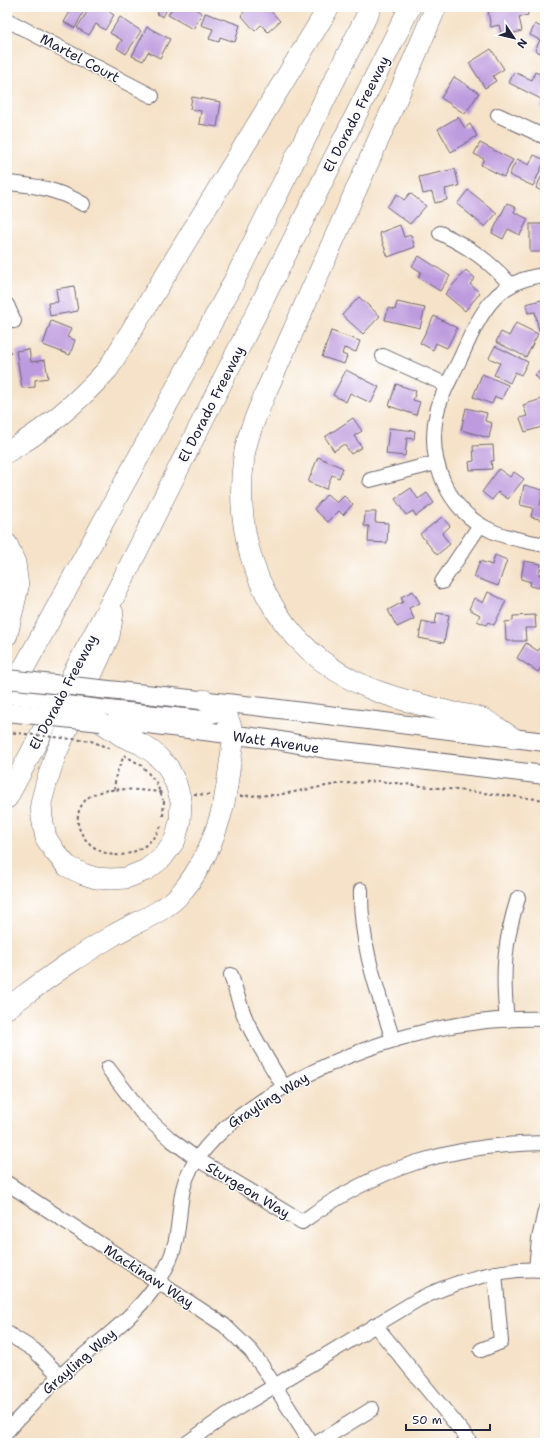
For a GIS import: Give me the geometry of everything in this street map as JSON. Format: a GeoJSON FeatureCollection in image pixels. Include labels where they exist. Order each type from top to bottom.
{"type":"FeatureCollection","features":[{"type":"Feature","properties":{"kind":"highway"},"geometry":{"type":"LineString","coordinates":[[7,452],[22,444],[54,422],[81,398],[108,369],[329,7]]}},
{"type":"Feature","properties":{"kind":"highway"},"geometry":{"type":"LineString","coordinates":[[7,700],[230,289],[371,7]]}},
{"type":"Feature","properties":{"kind":"highway","name":"El Dorado Freeway"},"geometry":{"type":"LineString","coordinates":[[7,798],[117,591],[410,7]]}},
{"type":"Feature","properties":{"kind":"highway"},"geometry":{"type":"LineString","coordinates":[[436,7],[252,425],[244,455],[241,489],[243,526],[251,560],[275,611],[292,633],[318,658],[342,676],[370,689],[405,701],[482,719],[514,738]]}},
{"type":"Feature","properties":{"kind":"highway"},"geometry":{"type":"LineString","coordinates":[[7,544],[15,563],[18,587],[7,635]]}},
{"type":"Feature","properties":{"kind":"highway"},"geometry":{"type":"LineString","coordinates":[[105,715],[122,736],[140,744],[154,753],[168,767],[177,794],[180,821],[175,840],[162,858],[146,870],[126,878],[96,878],[83,874],[67,866],[46,838],[41,803],[55,756],[110,636],[117,591]]}},
{"type":"Feature","properties":{"kind":"highway"},"geometry":{"type":"LineString","coordinates":[[7,1008],[73,960],[125,928],[152,915],[181,893],[208,851],[218,826],[234,735],[226,713],[204,709]]}},
{"type":"Feature","properties":{"kind":"main road"},"geometry":{"type":"LineString","coordinates":[[7,679],[118,691],[204,709],[263,707],[545,742]]}},
{"type":"Feature","properties":{"kind":"main road","name":"Watt Avenue"},"geometry":{"type":"LineString","coordinates":[[7,712],[105,715],[124,721],[276,740],[326,749],[545,775]]}},
{"type":"Feature","properties":{"kind":"street","name":"Martel Court"},"geometry":{"type":"LineString","coordinates":[[7,20],[152,96]]}},
{"type":"Feature","properties":{"kind":"street"},"geometry":{"type":"LineString","coordinates":[[498,115],[545,137]]}},
{"type":"Feature","properties":{"kind":"street"},"geometry":{"type":"LineString","coordinates":[[7,183],[21,184],[56,191],[84,204]]}},
{"type":"Feature","properties":{"kind":"street"},"geometry":{"type":"LineString","coordinates":[[440,233],[473,250],[493,266],[511,285]]}},
{"type":"Feature","properties":{"kind":"street"},"geometry":{"type":"LineString","coordinates":[[545,275],[530,278],[511,285],[498,294],[486,307],[477,322],[447,385],[438,406],[434,428],[436,463],[445,486],[461,508],[480,525],[492,531],[509,538],[545,545]]}},
{"type":"Feature","properties":{"kind":"street"},"geometry":{"type":"LineString","coordinates":[[7,305],[14,320]]}},
{"type":"Feature","properties":{"kind":"street"},"geometry":{"type":"LineString","coordinates":[[383,356],[447,385]]}},
{"type":"Feature","properties":{"kind":"street"},"geometry":{"type":"LineString","coordinates":[[370,480],[436,463]]}},
{"type":"Feature","properties":{"kind":"street"},"geometry":{"type":"LineString","coordinates":[[442,582],[480,525]]}},
{"type":"Feature","properties":{"kind":"street"},"geometry":{"type":"LineString","coordinates":[[7,696],[105,715],[204,709],[234,735]]}},
{"type":"Feature","properties":{"kind":"street"},"geometry":{"type":"LineString","coordinates":[[226,713],[263,707]]}},
{"type":"Feature","properties":{"kind":"street"},"geometry":{"type":"LineString","coordinates":[[361,890],[362,924],[366,950],[393,1040]]}},
{"type":"Feature","properties":{"kind":"street"},"geometry":{"type":"LineString","coordinates":[[507,1020],[504,990],[506,941],[518,898]]}},
{"type":"Feature","properties":{"kind":"street"},"geometry":{"type":"LineString","coordinates":[[232,975],[237,996],[246,1021],[258,1045],[284,1087]]}},
{"type":"Feature","properties":{"kind":"street","name":"Grayling Way"},"geometry":{"type":"LineString","coordinates":[[7,1432],[60,1376],[117,1328],[137,1308],[158,1282],[167,1266],[174,1247],[184,1184],[197,1159],[215,1137],[228,1125],[284,1087],[334,1062],[393,1040],[470,1023],[545,1019]]}},
{"type":"Feature","properties":{"kind":"street"},"geometry":{"type":"LineString","coordinates":[[108,1068],[142,1113],[155,1127],[197,1159]]}},
{"type":"Feature","properties":{"kind":"street","name":"Sturgeon Way"},"geometry":{"type":"LineString","coordinates":[[197,1159],[302,1222],[319,1210],[365,1183],[415,1162],[467,1149],[493,1145],[545,1143]]}},
{"type":"Feature","properties":{"kind":"street","name":"Mackinaw Way"},"geometry":{"type":"LineString","coordinates":[[7,1183],[224,1325],[238,1338],[262,1366],[311,1443]]}},
{"type":"Feature","properties":{"kind":"street"},"geometry":{"type":"LineString","coordinates":[[187,1443],[228,1414],[419,1299],[467,1279],[495,1273],[540,1270],[539,1239],[545,1211]]}},
{"type":"Feature","properties":{"kind":"street"},"geometry":{"type":"LineString","coordinates":[[481,1350],[501,1342],[495,1273]]}},
{"type":"Feature","properties":{"kind":"street"},"geometry":{"type":"LineString","coordinates":[[375,1325],[468,1439],[464,1443]]}},
{"type":"Feature","properties":{"kind":"street"},"geometry":{"type":"LineString","coordinates":[[7,1333],[34,1350],[60,1376]]}},
{"type":"Feature","properties":{"kind":"street"},"geometry":{"type":"LineString","coordinates":[[317,1443],[372,1409]]}},
{"type":"Feature","properties":{"kind":"path"},"geometry":{"type":"LineString","coordinates":[[7,732],[91,741],[112,750]]}},
{"type":"Feature","properties":{"kind":"path"},"geometry":{"type":"LineString","coordinates":[[118,753],[141,765],[156,782],[177,794]]}},
{"type":"Feature","properties":{"kind":"path"},"geometry":{"type":"LineString","coordinates":[[114,790],[116,774],[124,756]]}},
{"type":"Feature","properties":{"kind":"path"},"geometry":{"type":"LineString","coordinates":[[177,794],[154,838],[143,847],[125,855],[105,852],[94,848],[85,841],[79,830],[76,818],[81,806],[91,795],[114,790],[177,794],[277,795],[337,784],[378,781],[545,800]]}},
{"type":"Feature","properties":{"kind":"building"},"geometry":{"type":"Polygon","coordinates":[[[60,7],[86,7],[75,28],[64,22],[70,12],[60,7]]]}},
{"type":"Feature","properties":{"kind":"building"},"geometry":{"type":"Polygon","coordinates":[[[90,7],[101,7],[114,15],[105,30],[96,24],[89,35],[77,28],[90,7]]]}},
{"type":"Feature","properties":{"kind":"building"},"geometry":{"type":"Polygon","coordinates":[[[155,7],[168,7],[163,17],[157,14],[159,9],[155,7]]]}},
{"type":"Feature","properties":{"kind":"building"},"geometry":{"type":"Polygon","coordinates":[[[173,7],[191,7],[202,13],[193,29],[168,15],[173,7]]]}},
{"type":"Feature","properties":{"kind":"building"},"geometry":{"type":"Polygon","coordinates":[[[250,7],[267,7],[280,21],[268,32],[261,25],[255,31],[241,15],[250,7]]]}},
{"type":"Feature","properties":{"kind":"building"},"geometry":{"type":"Polygon","coordinates":[[[507,7],[526,7],[528,15],[519,17],[522,31],[502,36],[499,25],[491,27],[488,12],[507,7]]]}},
{"type":"Feature","properties":{"kind":"building"},"geometry":{"type":"Polygon","coordinates":[[[205,13],[240,25],[235,42],[220,37],[219,42],[209,39],[213,29],[201,25],[205,13]]]}},
{"type":"Feature","properties":{"kind":"building"},"geometry":{"type":"Polygon","coordinates":[[[120,17],[141,31],[126,54],[117,48],[122,40],[110,33],[120,17]]]}},
{"type":"Feature","properties":{"kind":"building"},"geometry":{"type":"Polygon","coordinates":[[[535,24],[545,29],[545,49],[542,54],[535,50],[540,40],[530,35],[535,24]]]}},
{"type":"Feature","properties":{"kind":"building"},"geometry":{"type":"Polygon","coordinates":[[[147,27],[170,39],[160,58],[148,52],[143,61],[132,56],[147,27]]]}},
{"type":"Feature","properties":{"kind":"building"},"geometry":{"type":"Polygon","coordinates":[[[491,49],[504,69],[493,76],[496,81],[485,88],[469,63],[491,49]]]}},
{"type":"Feature","properties":{"kind":"building"},"geometry":{"type":"Polygon","coordinates":[[[514,72],[532,80],[535,72],[545,76],[545,90],[541,99],[509,83],[514,72]]]}},
{"type":"Feature","properties":{"kind":"building"},"geometry":{"type":"Polygon","coordinates":[[[454,77],[479,93],[465,114],[441,98],[454,77]]]}},
{"type":"Feature","properties":{"kind":"building"},"geometry":{"type":"Polygon","coordinates":[[[192,97],[221,102],[217,127],[199,124],[201,111],[190,109],[192,97]]]}},
{"type":"Feature","properties":{"kind":"building"},"geometry":{"type":"Polygon","coordinates":[[[545,98],[545,110],[540,107],[545,98]]]}},
{"type":"Feature","properties":{"kind":"building"},"geometry":{"type":"Polygon","coordinates":[[[458,117],[465,128],[470,124],[477,136],[451,152],[438,129],[458,117]]]}},
{"type":"Feature","properties":{"kind":"building"},"geometry":{"type":"Polygon","coordinates":[[[480,143],[513,160],[504,177],[481,165],[484,159],[474,154],[480,143]]]}},
{"type":"Feature","properties":{"kind":"building"},"geometry":{"type":"Polygon","coordinates":[[[534,155],[545,160],[533,186],[509,175],[517,159],[529,165],[534,155]]]}},
{"type":"Feature","properties":{"kind":"building"},"geometry":{"type":"Polygon","coordinates":[[[455,169],[459,186],[445,189],[447,200],[435,203],[432,192],[423,194],[419,177],[455,169]]]}},
{"type":"Feature","properties":{"kind":"building"},"geometry":{"type":"Polygon","coordinates":[[[545,169],[545,193],[536,188],[545,169]]]}},
{"type":"Feature","properties":{"kind":"building"},"geometry":{"type":"Polygon","coordinates":[[[468,190],[497,213],[485,227],[457,204],[468,190]]]}},
{"type":"Feature","properties":{"kind":"building"},"geometry":{"type":"Polygon","coordinates":[[[410,193],[426,206],[410,224],[387,207],[397,194],[404,200],[410,193]]]}},
{"type":"Feature","properties":{"kind":"building"},"geometry":{"type":"Polygon","coordinates":[[[507,203],[516,208],[514,212],[528,219],[520,235],[508,229],[503,239],[492,233],[507,203]]]}},
{"type":"Feature","properties":{"kind":"building"},"geometry":{"type":"Polygon","coordinates":[[[530,224],[545,224],[545,252],[530,252],[530,224]]]}},
{"type":"Feature","properties":{"kind":"building"},"geometry":{"type":"Polygon","coordinates":[[[400,225],[404,237],[411,235],[415,247],[388,257],[379,233],[400,225]]]}},
{"type":"Feature","properties":{"kind":"building"},"geometry":{"type":"Polygon","coordinates":[[[419,256],[450,276],[440,291],[418,277],[421,272],[412,266],[419,256]]]}},
{"type":"Feature","properties":{"kind":"building"},"geometry":{"type":"Polygon","coordinates":[[[466,270],[475,278],[470,284],[480,293],[465,311],[445,294],[466,270]]]}},
{"type":"Feature","properties":{"kind":"building"},"geometry":{"type":"Polygon","coordinates":[[[74,286],[78,311],[50,316],[48,303],[58,302],[56,289],[74,286]]]}},
{"type":"Feature","properties":{"kind":"building"},"geometry":{"type":"Polygon","coordinates":[[[359,297],[380,316],[363,334],[342,315],[359,297]]]}},
{"type":"Feature","properties":{"kind":"building"},"geometry":{"type":"Polygon","coordinates":[[[545,299],[545,330],[539,331],[535,312],[528,313],[526,304],[545,299]]]}},
{"type":"Feature","properties":{"kind":"building"},"geometry":{"type":"Polygon","coordinates":[[[397,302],[425,308],[420,328],[385,320],[388,308],[395,310],[397,302]]]}},
{"type":"Feature","properties":{"kind":"building"},"geometry":{"type":"Polygon","coordinates":[[[434,316],[457,328],[447,348],[436,343],[433,350],[420,343],[434,316]]]}},
{"type":"Feature","properties":{"kind":"building"},"geometry":{"type":"Polygon","coordinates":[[[51,321],[71,329],[67,337],[75,340],[70,355],[43,345],[51,321]]]}},
{"type":"Feature","properties":{"kind":"building"},"geometry":{"type":"Polygon","coordinates":[[[516,323],[538,334],[526,357],[496,342],[501,332],[509,336],[516,323]]]}},
{"type":"Feature","properties":{"kind":"building"},"geometry":{"type":"Polygon","coordinates":[[[331,331],[360,341],[356,352],[344,348],[342,354],[347,356],[344,364],[322,357],[331,331]]]}},
{"type":"Feature","properties":{"kind":"building"},"geometry":{"type":"Polygon","coordinates":[[[495,346],[528,362],[521,375],[515,372],[510,383],[494,375],[500,363],[489,358],[495,346]]]}},
{"type":"Feature","properties":{"kind":"building"},"geometry":{"type":"Polygon","coordinates":[[[7,349],[11,351],[7,361],[7,349]]]}},
{"type":"Feature","properties":{"kind":"building"},"geometry":{"type":"Polygon","coordinates":[[[29,349],[31,362],[45,360],[48,378],[35,380],[35,387],[22,388],[16,351],[29,349]]]}},
{"type":"Feature","properties":{"kind":"building"},"geometry":{"type":"Polygon","coordinates":[[[545,367],[545,387],[535,375],[545,367]]]}},
{"type":"Feature","properties":{"kind":"building"},"geometry":{"type":"Polygon","coordinates":[[[346,370],[379,387],[371,403],[350,393],[346,402],[333,395],[346,370]]]}},
{"type":"Feature","properties":{"kind":"building"},"geometry":{"type":"Polygon","coordinates":[[[482,374],[508,385],[502,399],[495,397],[492,404],[473,397],[482,374]]]}},
{"type":"Feature","properties":{"kind":"building"},"geometry":{"type":"Polygon","coordinates":[[[396,384],[416,391],[413,400],[420,402],[416,415],[389,406],[396,384]]]}},
{"type":"Feature","properties":{"kind":"building"},"geometry":{"type":"Polygon","coordinates":[[[545,398],[545,426],[525,432],[520,418],[527,416],[523,405],[545,398]]]}},
{"type":"Feature","properties":{"kind":"building"},"geometry":{"type":"Polygon","coordinates":[[[466,408],[487,413],[485,421],[492,423],[489,438],[461,430],[466,408]]]}},
{"type":"Feature","properties":{"kind":"building"},"geometry":{"type":"Polygon","coordinates":[[[353,418],[362,431],[354,436],[362,447],[351,454],[344,444],[334,451],[325,437],[353,418]]]}},
{"type":"Feature","properties":{"kind":"building"},"geometry":{"type":"Polygon","coordinates":[[[389,428],[415,431],[414,439],[407,438],[405,456],[386,454],[389,428]]]}},
{"type":"Feature","properties":{"kind":"building"},"geometry":{"type":"Polygon","coordinates":[[[493,445],[494,461],[491,461],[492,469],[470,470],[469,462],[474,461],[473,446],[493,445]]]}},
{"type":"Feature","properties":{"kind":"building"},"geometry":{"type":"Polygon","coordinates":[[[318,457],[343,468],[339,478],[332,475],[326,489],[308,482],[318,457]]]}},
{"type":"Feature","properties":{"kind":"building"},"geometry":{"type":"Polygon","coordinates":[[[499,469],[510,477],[514,472],[524,479],[508,499],[498,492],[492,500],[482,492],[499,469]]]}},
{"type":"Feature","properties":{"kind":"building"},"geometry":{"type":"Polygon","coordinates":[[[524,485],[543,490],[540,505],[545,506],[543,520],[531,517],[533,508],[520,505],[524,485]]]}},
{"type":"Feature","properties":{"kind":"building"},"geometry":{"type":"Polygon","coordinates":[[[411,488],[418,499],[427,493],[434,503],[416,516],[413,511],[406,515],[395,499],[411,488]]]}},
{"type":"Feature","properties":{"kind":"building"},"geometry":{"type":"Polygon","coordinates":[[[327,494],[337,503],[344,496],[353,504],[343,515],[339,511],[328,522],[314,509],[327,494]]]}},
{"type":"Feature","properties":{"kind":"building"},"geometry":{"type":"Polygon","coordinates":[[[365,512],[376,512],[375,522],[388,523],[387,543],[368,542],[369,526],[364,526],[365,512]]]}},
{"type":"Feature","properties":{"kind":"building"},"geometry":{"type":"Polygon","coordinates":[[[442,517],[450,526],[442,534],[450,544],[437,555],[420,534],[442,517]]]}},
{"type":"Feature","properties":{"kind":"building"},"geometry":{"type":"Polygon","coordinates":[[[495,555],[507,560],[498,586],[474,577],[480,561],[492,565],[495,555]]]}},
{"type":"Feature","properties":{"kind":"building"},"geometry":{"type":"Polygon","coordinates":[[[524,561],[541,564],[539,575],[545,576],[545,589],[530,586],[531,582],[521,579],[524,561]]]}},
{"type":"Feature","properties":{"kind":"building"},"geometry":{"type":"Polygon","coordinates":[[[413,591],[420,603],[409,608],[414,619],[397,627],[388,610],[403,602],[401,597],[413,591]]]}},
{"type":"Feature","properties":{"kind":"building"},"geometry":{"type":"Polygon","coordinates":[[[488,592],[506,601],[494,625],[488,622],[486,625],[477,621],[480,615],[469,609],[474,598],[483,603],[488,592]]]}},
{"type":"Feature","properties":{"kind":"building"},"geometry":{"type":"Polygon","coordinates":[[[437,613],[449,615],[444,643],[419,638],[422,621],[435,624],[437,613]]]}},
{"type":"Feature","properties":{"kind":"building"},"geometry":{"type":"Polygon","coordinates":[[[535,615],[536,628],[525,628],[526,641],[506,641],[505,622],[513,621],[513,616],[535,615]]]}},
{"type":"Feature","properties":{"kind":"building"},"geometry":{"type":"Polygon","coordinates":[[[544,641],[545,662],[538,672],[517,658],[526,643],[538,651],[544,641]]]}}]}
